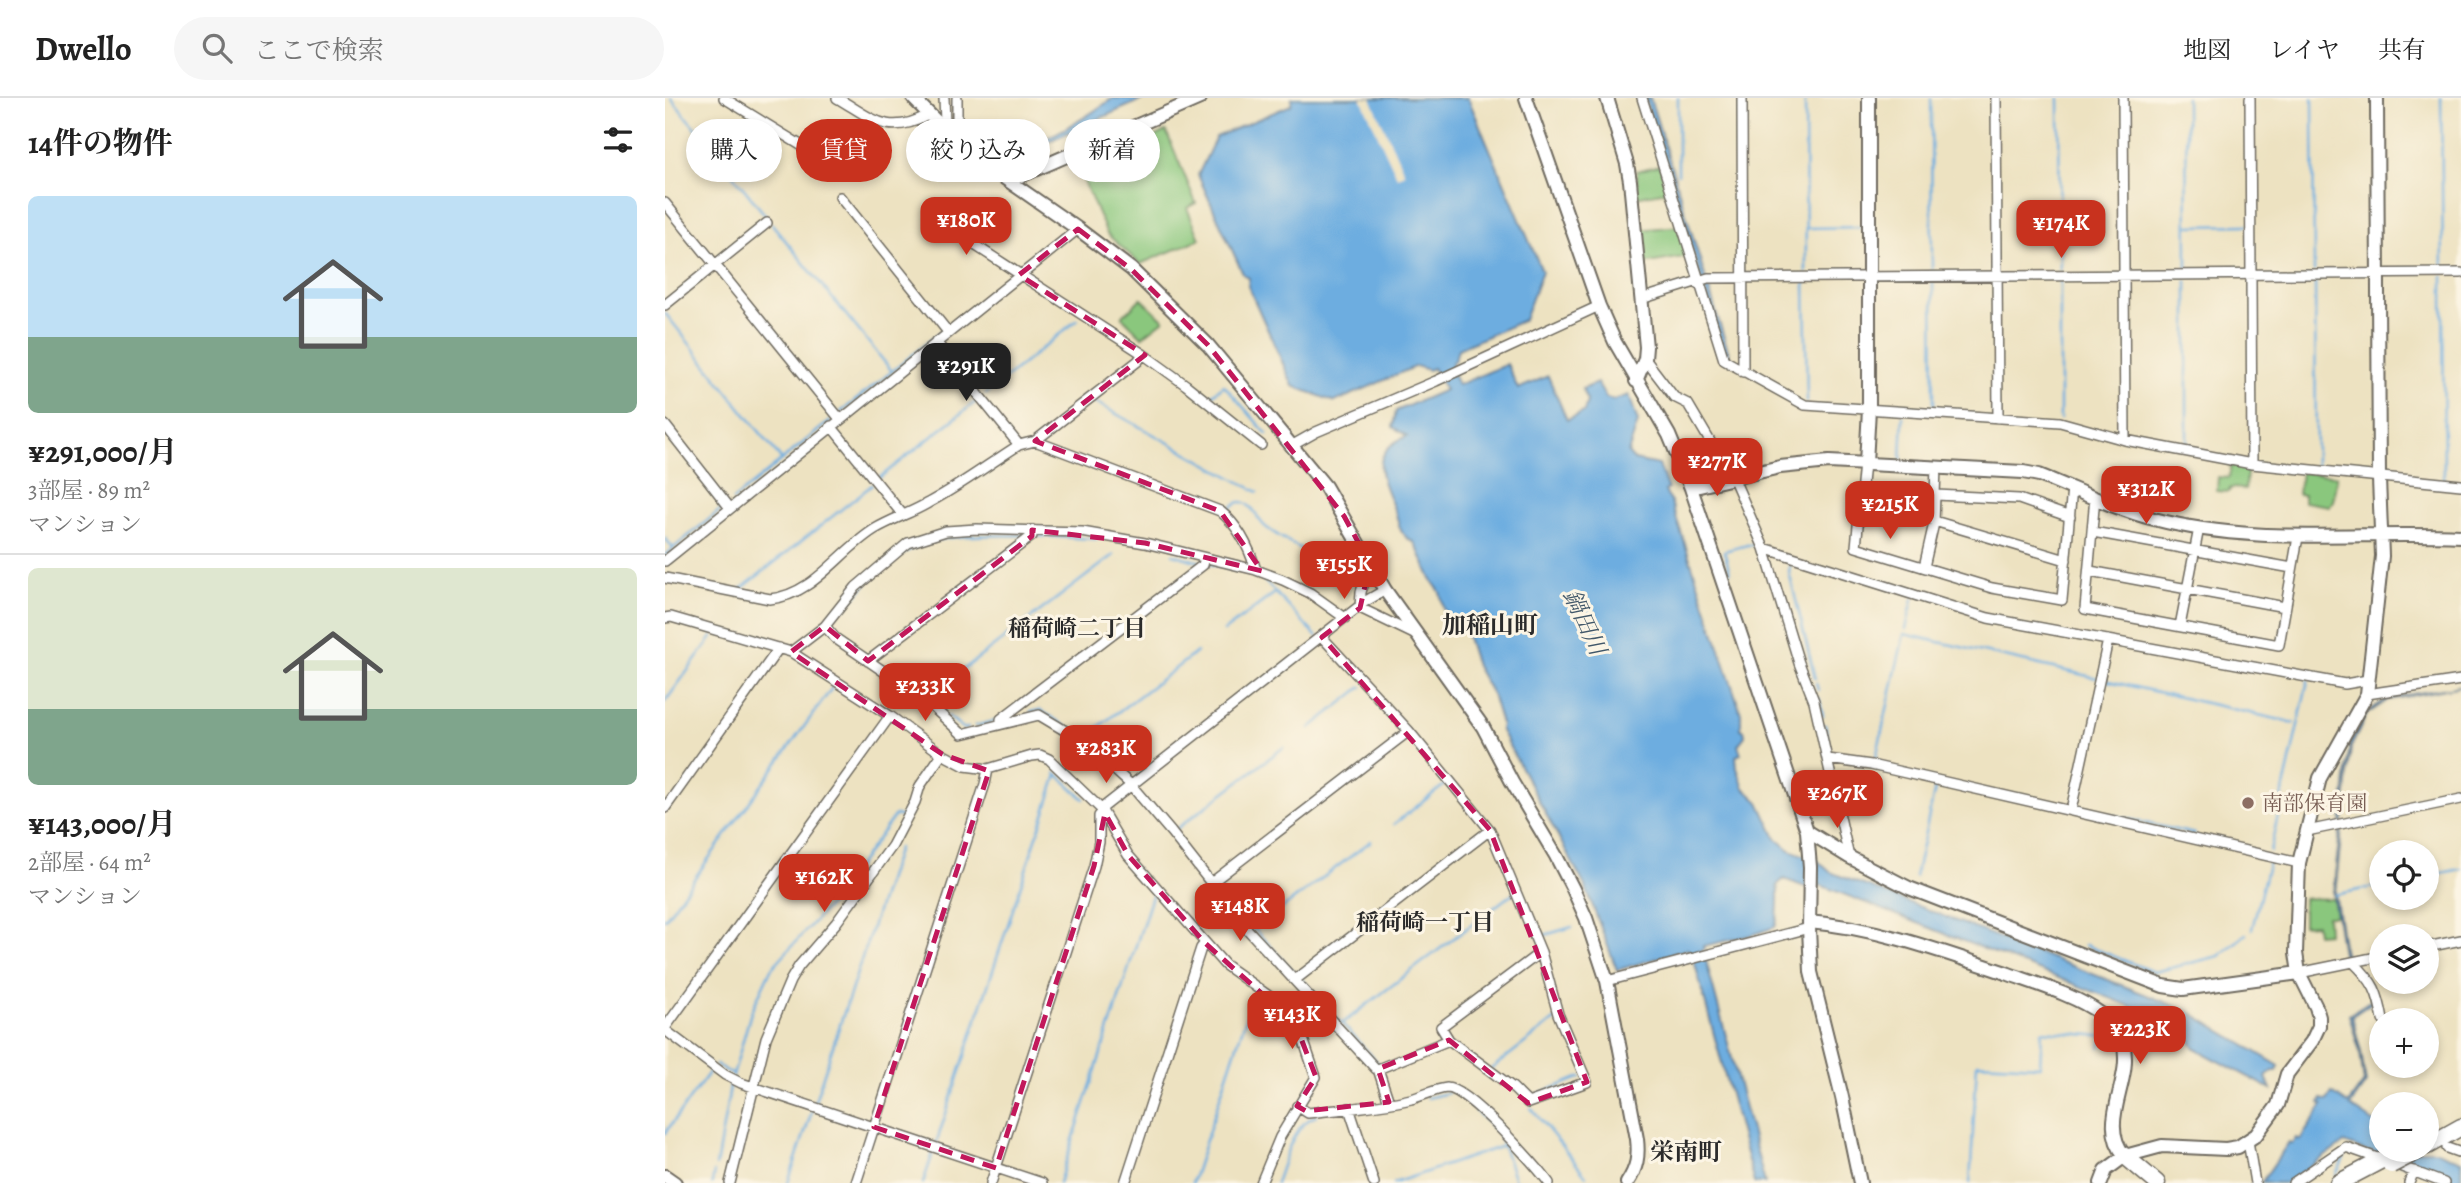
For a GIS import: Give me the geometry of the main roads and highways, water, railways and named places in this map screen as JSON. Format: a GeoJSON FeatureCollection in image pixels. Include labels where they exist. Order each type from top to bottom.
{"type":"FeatureCollection","features":[{"type":"Feature","properties":{"kind":"highway"},"geometry":{"type":"LineString","coordinates":[[2439,1136],[2461,1116]]}},
{"type":"Feature","properties":{"kind":"highway"},"geometry":{"type":"LineString","coordinates":[[2439,1139],[2461,1127]]}},
{"type":"Feature","properties":{"kind":"highway"},"geometry":{"type":"LineString","coordinates":[[2125,1156],[2157,1183]]}},
{"type":"Feature","properties":{"kind":"highway"},"geometry":{"type":"LineString","coordinates":[[2338,1183],[2386,1163]]}},
{"type":"Feature","properties":{"kind":"highway"},"geometry":{"type":"LineString","coordinates":[[2361,1183],[2386,1163]]}},
{"type":"Feature","properties":{"kind":"water"},"geometry":{"type":"Polygon","coordinates":[[[1113,98],[1146,98],[1099,119],[1081,119],[1113,98]]]}},
{"type":"Feature","properties":{"kind":"water","name":"鍋田川"},"geometry":{"type":"Polygon","coordinates":[[[1292,98],[1468,98],[1542,271],[1524,320],[1458,349],[1452,362],[1453,374],[1458,385],[1507,364],[1518,389],[1548,376],[1567,420],[1584,412],[1587,401],[1582,389],[1597,383],[1606,398],[1614,400],[1629,395],[1638,422],[1628,453],[1634,460],[1659,465],[1668,489],[1665,491],[1671,502],[1741,713],[1741,729],[1744,730],[1745,736],[1738,745],[1741,754],[1736,756],[1737,768],[1744,788],[1759,802],[1776,838],[1790,850],[1818,861],[1830,872],[2188,1011],[2279,1066],[2277,1071],[2266,1077],[2271,1089],[2196,1049],[2179,1025],[1820,885],[1805,887],[1784,879],[1777,885],[1775,927],[1703,946],[1704,949],[1699,951],[1701,958],[1705,957],[1765,1183],[1754,1183],[1692,953],[1688,949],[1617,970],[1585,886],[1500,729],[1492,694],[1476,666],[1466,634],[1444,610],[1440,592],[1431,579],[1415,543],[1400,529],[1382,476],[1382,458],[1386,450],[1407,436],[1393,427],[1396,411],[1445,390],[1433,368],[1428,370],[1416,366],[1335,402],[1293,386],[1248,286],[1249,278],[1243,274],[1198,175],[1216,137],[1291,105],[1292,98]]]}},
{"type":"Feature","properties":{"kind":"water"},"geometry":{"type":"Polygon","coordinates":[[[1645,98],[1650,98],[1730,357],[1726,358],[1645,98]]]}},
{"type":"Feature","properties":{"kind":"water"},"geometry":{"type":"Polygon","coordinates":[[[1064,129],[1064,135],[1050,141],[1050,136],[1064,129]]]}},
{"type":"Feature","properties":{"kind":"water"},"geometry":{"type":"Polygon","coordinates":[[[2461,686],[2388,700],[2367,714],[2351,747],[2335,893],[2345,959],[2365,979],[2369,991],[2343,960],[2333,894],[2350,743],[2365,714],[2388,698],[2461,686]]]}},
{"type":"Feature","properties":{"kind":"water"},"geometry":{"type":"Polygon","coordinates":[[[2370,994],[2373,994],[2374,1001],[2352,1016],[2361,1052],[2366,1083],[2350,1106],[2369,1119],[2369,1152],[2344,1143],[2286,1183],[2261,1183],[2289,1142],[2292,1144],[2296,1138],[2300,1140],[2323,1105],[2320,1103],[2322,1099],[2327,1101],[2332,1093],[2348,1104],[2364,1082],[2360,1052],[2349,1015],[2371,1000],[2370,994]]]}},
{"type":"Feature","properties":{"kind":"water"},"geometry":{"type":"Polygon","coordinates":[[[2439,1152],[2461,1161],[2461,1183],[2454,1183],[2396,1162],[2439,1162],[2439,1152]]]}},
{"type":"Feature","properties":{"kind":"waterway"},"geometry":{"type":"LineString","coordinates":[[671,98],[766,216]]}},
{"type":"Feature","properties":{"kind":"waterway"},"geometry":{"type":"LineString","coordinates":[[1678,98],[1678,174]]}},
{"type":"Feature","properties":{"kind":"waterway"},"geometry":{"type":"LineString","coordinates":[[1805,98],[1806,273]]}},
{"type":"Feature","properties":{"kind":"waterway"},"geometry":{"type":"LineString","coordinates":[[1931,98],[1932,272]]}},
{"type":"Feature","properties":{"kind":"waterway"},"geometry":{"type":"LineString","coordinates":[[2059,98],[2060,271]]}},
{"type":"Feature","properties":{"kind":"waterway"},"geometry":{"type":"LineString","coordinates":[[2186,98],[2187,270]]}},
{"type":"Feature","properties":{"kind":"waterway"},"geometry":{"type":"LineString","coordinates":[[2313,98],[2314,271]]}},
{"type":"Feature","properties":{"kind":"waterway"},"geometry":{"type":"LineString","coordinates":[[2441,98],[2443,270]]}},
{"type":"Feature","properties":{"kind":"waterway"},"geometry":{"type":"LineString","coordinates":[[772,224],[891,370]]}},
{"type":"Feature","properties":{"kind":"waterway"},"geometry":{"type":"LineString","coordinates":[[2187,226],[2247,225]]}},
{"type":"Feature","properties":{"kind":"waterway"},"geometry":{"type":"LineString","coordinates":[[1806,228],[1864,227]]}},
{"type":"Feature","properties":{"kind":"waterway"},"geometry":{"type":"LineString","coordinates":[[2443,276],[2444,479]]}},
{"type":"Feature","properties":{"kind":"waterway"},"geometry":{"type":"LineString","coordinates":[[2315,277],[2316,466]]}},
{"type":"Feature","properties":{"kind":"waterway"},"geometry":{"type":"LineString","coordinates":[[1933,280],[1934,411]]}},
{"type":"Feature","properties":{"kind":"waterway"},"geometry":{"type":"LineString","coordinates":[[2060,280],[2060,419]]}},
{"type":"Feature","properties":{"kind":"waterway"},"geometry":{"type":"LineString","coordinates":[[2187,281],[2187,448]]}},
{"type":"Feature","properties":{"kind":"waterway"},"geometry":{"type":"LineString","coordinates":[[1805,282],[1807,402]]}},
{"type":"Feature","properties":{"kind":"waterway"},"geometry":{"type":"LineString","coordinates":[[665,313],[782,460]]}},
{"type":"Feature","properties":{"kind":"waterway"},"geometry":{"type":"LineString","coordinates":[[986,394],[1077,320]]}},
{"type":"Feature","properties":{"kind":"waterway"},"geometry":{"type":"LineString","coordinates":[[841,412],[940,333]]}},
{"type":"Feature","properties":{"kind":"waterway"},"geometry":{"type":"LineString","coordinates":[[1208,398],[1224,385],[1267,434]]}},
{"type":"Feature","properties":{"kind":"waterway"},"geometry":{"type":"LineString","coordinates":[[879,478],[977,401]]}},
{"type":"Feature","properties":{"kind":"waterway"},"geometry":{"type":"LineString","coordinates":[[1093,401],[1258,492]]}},
{"type":"Feature","properties":{"kind":"waterway"},"geometry":{"type":"LineString","coordinates":[[1901,460],[1903,416]]}},
{"type":"Feature","properties":{"kind":"waterway"},"geometry":{"type":"LineString","coordinates":[[733,500],[830,421]]}},
{"type":"Feature","properties":{"kind":"waterway"},"geometry":{"type":"LineString","coordinates":[[741,589],[872,485]]}},
{"type":"Feature","properties":{"kind":"waterway"},"geometry":{"type":"LineString","coordinates":[[1226,511],[1237,503],[1245,503],[1267,528],[1345,574]]}},
{"type":"Feature","properties":{"kind":"waterway"},"geometry":{"type":"LineString","coordinates":[[665,555],[723,508]]}},
{"type":"Feature","properties":{"kind":"waterway"},"geometry":{"type":"LineString","coordinates":[[899,556],[929,542],[960,536],[1024,535]]}},
{"type":"Feature","properties":{"kind":"waterway"},"geometry":{"type":"LineString","coordinates":[[1038,536],[1096,539]]}},
{"type":"Feature","properties":{"kind":"waterway"},"geometry":{"type":"LineString","coordinates":[[665,538],[673,548]]}},
{"type":"Feature","properties":{"kind":"waterway"},"geometry":{"type":"LineString","coordinates":[[1730,572],[1724,551],[1759,545]]}},
{"type":"Feature","properties":{"kind":"waterway"},"geometry":{"type":"LineString","coordinates":[[1173,554],[1200,562]]}},
{"type":"Feature","properties":{"kind":"waterway"},"geometry":{"type":"LineString","coordinates":[[927,697],[1114,555]]}},
{"type":"Feature","properties":{"kind":"waterway"},"geometry":{"type":"LineString","coordinates":[[1791,561],[1789,572],[1815,678]]}},
{"type":"Feature","properties":{"kind":"waterway"},"geometry":{"type":"LineString","coordinates":[[1211,564],[1246,572]]}},
{"type":"Feature","properties":{"kind":"waterway"},"geometry":{"type":"LineString","coordinates":[[1259,575],[1317,637]]}},
{"type":"Feature","properties":{"kind":"waterway"},"geometry":{"type":"LineString","coordinates":[[844,609],[867,583]]}},
{"type":"Feature","properties":{"kind":"waterway"},"geometry":{"type":"LineString","coordinates":[[1224,631],[1275,593]]}},
{"type":"Feature","properties":{"kind":"waterway"},"geometry":{"type":"LineString","coordinates":[[1906,629],[1913,599]]}},
{"type":"Feature","properties":{"kind":"waterway"},"geometry":{"type":"LineString","coordinates":[[1877,763],[1875,762],[1904,634],[2097,678]]}},
{"type":"Feature","properties":{"kind":"waterway"},"geometry":{"type":"LineString","coordinates":[[665,702],[713,636]]}},
{"type":"Feature","properties":{"kind":"waterway"},"geometry":{"type":"LineString","coordinates":[[1085,737],[1197,652]]}},
{"type":"Feature","properties":{"kind":"waterway"},"geometry":{"type":"LineString","coordinates":[[2104,680],[2294,723]]}},
{"type":"Feature","properties":{"kind":"waterway"},"geometry":{"type":"LineString","coordinates":[[2270,851],[2308,680]]}},
{"type":"Feature","properties":{"kind":"waterway"},"geometry":{"type":"LineString","coordinates":[[1816,683],[1818,690]]}},
{"type":"Feature","properties":{"kind":"waterway"},"geometry":{"type":"LineString","coordinates":[[1310,728],[1362,687]]}},
{"type":"Feature","properties":{"kind":"waterway"},"geometry":{"type":"LineString","coordinates":[[665,919],[832,688]]}},
{"type":"Feature","properties":{"kind":"waterway"},"geometry":{"type":"LineString","coordinates":[[1819,698],[1823,716]]}},
{"type":"Feature","properties":{"kind":"waterway"},"geometry":{"type":"LineString","coordinates":[[1031,712],[1040,710],[1086,739]]}},
{"type":"Feature","properties":{"kind":"waterway"},"geometry":{"type":"LineString","coordinates":[[948,716],[964,729],[968,728]]}},
{"type":"Feature","properties":{"kind":"waterway"},"geometry":{"type":"LineString","coordinates":[[975,726],[995,721]]}},
{"type":"Feature","properties":{"kind":"waterway"},"geometry":{"type":"LineString","coordinates":[[1825,725],[1830,750]]}},
{"type":"Feature","properties":{"kind":"waterway"},"geometry":{"type":"LineString","coordinates":[[1175,830],[1284,747]]}},
{"type":"Feature","properties":{"kind":"waterway"},"geometry":{"type":"LineString","coordinates":[[1834,754],[1864,759]]}},
{"type":"Feature","properties":{"kind":"waterway"},"geometry":{"type":"LineString","coordinates":[[733,1076],[751,1012],[771,969],[830,904],[895,815],[903,817],[914,786],[932,760]]}},
{"type":"Feature","properties":{"kind":"waterway"},"geometry":{"type":"LineString","coordinates":[[1056,773],[1084,799]]}},
{"type":"Feature","properties":{"kind":"waterway"},"geometry":{"type":"LineString","coordinates":[[936,1144],[1057,775]]}},
{"type":"Feature","properties":{"kind":"waterway"},"geometry":{"type":"LineString","coordinates":[[1394,824],[1447,783]]}},
{"type":"Feature","properties":{"kind":"waterway"},"geometry":{"type":"LineString","coordinates":[[1915,877],[1936,784]]}},
{"type":"Feature","properties":{"kind":"waterway"},"geometry":{"type":"LineString","coordinates":[[2075,807],[2194,834]]}},
{"type":"Feature","properties":{"kind":"waterway"},"geometry":{"type":"LineString","coordinates":[[1254,930],[1371,841]]}},
{"type":"Feature","properties":{"kind":"waterway"},"geometry":{"type":"LineString","coordinates":[[1116,844],[1125,858],[1184,925]]}},
{"type":"Feature","properties":{"kind":"waterway"},"geometry":{"type":"LineString","coordinates":[[814,1104],[898,848]]}},
{"type":"Feature","properties":{"kind":"waterway"},"geometry":{"type":"LineString","coordinates":[[2252,929],[2269,860]]}},
{"type":"Feature","properties":{"kind":"waterway"},"geometry":{"type":"LineString","coordinates":[[2439,874],[2461,869]]}},
{"type":"Feature","properties":{"kind":"waterway"},"geometry":{"type":"LineString","coordinates":[[2335,895],[2369,888]]}},
{"type":"Feature","properties":{"kind":"waterway"},"geometry":{"type":"LineString","coordinates":[[1059,1183],[1153,893]]}},
{"type":"Feature","properties":{"kind":"waterway"},"geometry":{"type":"LineString","coordinates":[[1343,1023],[1513,893]]}},
{"type":"Feature","properties":{"kind":"waterway"},"geometry":{"type":"LineString","coordinates":[[1244,918],[1296,974]]}},
{"type":"Feature","properties":{"kind":"waterway"},"geometry":{"type":"LineString","coordinates":[[1538,937],[1572,927]]}},
{"type":"Feature","properties":{"kind":"waterway"},"geometry":{"type":"LineString","coordinates":[[2085,945],[2154,972],[2219,956],[2246,934]]}},
{"type":"Feature","properties":{"kind":"waterway"},"geometry":{"type":"LineString","coordinates":[[1301,979],[1379,1064]]}},
{"type":"Feature","properties":{"kind":"waterway"},"geometry":{"type":"LineString","coordinates":[[1192,1183],[1255,990]]}},
{"type":"Feature","properties":{"kind":"waterway"},"geometry":{"type":"LineString","coordinates":[[1491,1069],[1556,1019]]}},
{"type":"Feature","properties":{"kind":"waterway"},"geometry":{"type":"LineString","coordinates":[[1970,1183],[1977,1063],[2040,1066],[2042,1031],[2103,1036],[2100,1047]]}},
{"type":"Feature","properties":{"kind":"waterway"},"geometry":{"type":"LineString","coordinates":[[716,1064],[733,1075]]}},
{"type":"Feature","properties":{"kind":"waterway"},"geometry":{"type":"LineString","coordinates":[[665,1133],[711,1070]]}},
{"type":"Feature","properties":{"kind":"waterway"},"geometry":{"type":"LineString","coordinates":[[1536,1095],[1581,1077]]}},
{"type":"Feature","properties":{"kind":"waterway"},"geometry":{"type":"LineString","coordinates":[[716,1166],[731,1082]]}},
{"type":"Feature","properties":{"kind":"waterway"},"geometry":{"type":"LineString","coordinates":[[1427,1098],[1448,1093]]}},
{"type":"Feature","properties":{"kind":"waterway"},"geometry":{"type":"LineString","coordinates":[[1531,1108],[1586,1176]]}},
{"type":"Feature","properties":{"kind":"waterway"},"geometry":{"type":"LineString","coordinates":[[788,1183],[812,1111]]}},
{"type":"Feature","properties":{"kind":"waterway"},"geometry":{"type":"LineString","coordinates":[[1476,1111],[1498,1132],[1516,1183]]}},
{"type":"Feature","properties":{"kind":"waterway"},"geometry":{"type":"LineString","coordinates":[[1276,1183],[1295,1135],[1301,1126],[1316,1116]]}},
{"type":"Feature","properties":{"kind":"waterway"},"geometry":{"type":"LineString","coordinates":[[1394,1183],[1503,1146]]}},
{"type":"Feature","properties":{"kind":"waterway"},"geometry":{"type":"LineString","coordinates":[[923,1183],[933,1153]]}},
{"type":"Feature","properties":{"kind":"waterway"},"geometry":{"type":"LineString","coordinates":[[2336,1175],[2345,1156]]}},
{"type":"Feature","properties":{"kind":"waterway"},"geometry":{"type":"LineString","coordinates":[[712,1183],[714,1172]]}},
{"type":"Feature","properties":{"kind":"place","name":"南部保育園"},"geometry":{"type":"Point","coordinates":[2248,803]}},
{"type":"Feature","properties":{"kind":"district","name":"加稲山町"},"geometry":{"type":"Point","coordinates":[1490,625]}},
{"type":"Feature","properties":{"kind":"district","name":"稲荷崎二丁目"},"geometry":{"type":"Point","coordinates":[1077,628]}},
{"type":"Feature","properties":{"kind":"district","name":"稲荷崎一丁目"},"geometry":{"type":"Point","coordinates":[1425,922]}},
{"type":"Feature","properties":{"kind":"district","name":"栄南町"},"geometry":{"type":"Point","coordinates":[1686,1152]}}]}
